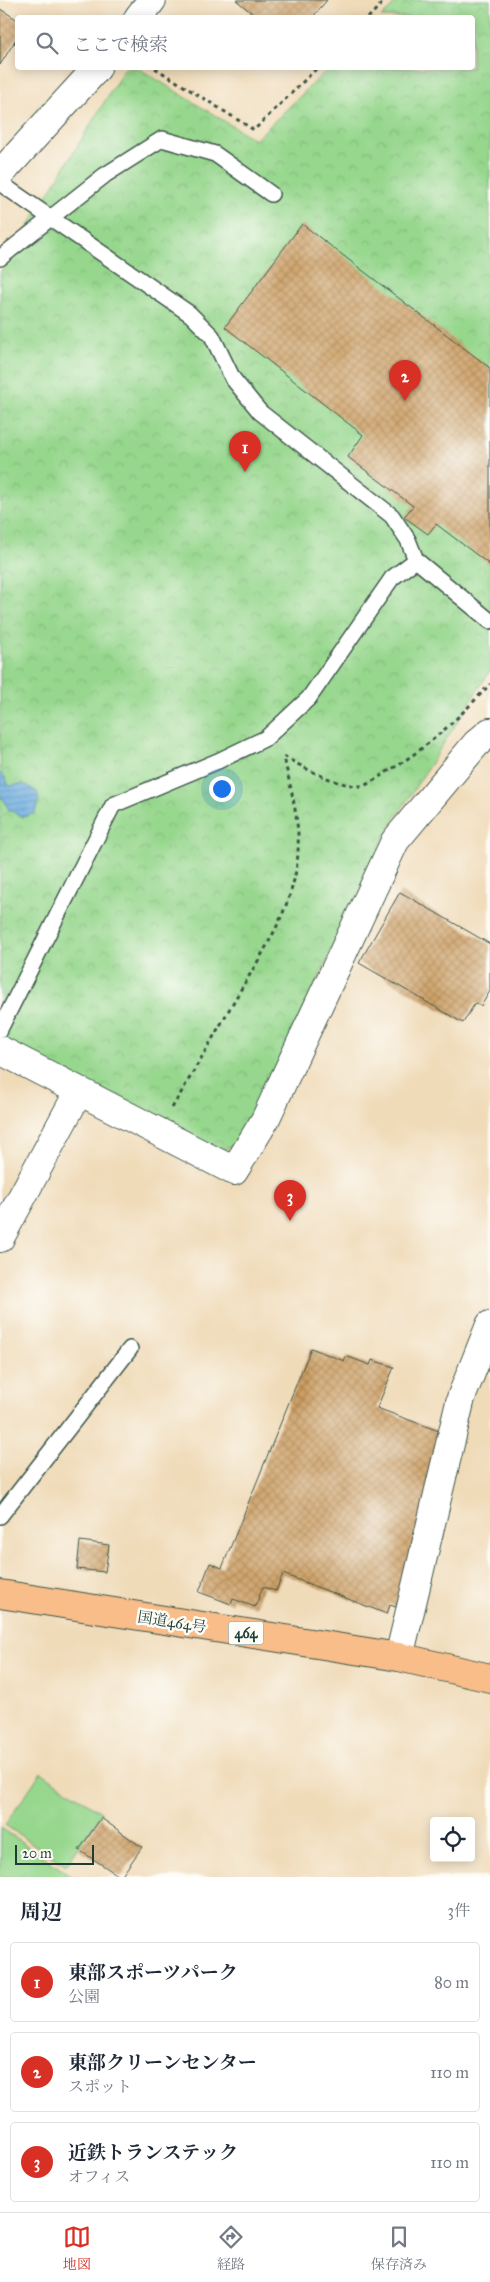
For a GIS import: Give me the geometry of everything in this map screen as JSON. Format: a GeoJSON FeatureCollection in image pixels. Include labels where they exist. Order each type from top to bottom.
{"type":"FeatureCollection","features":[{"type":"Feature","properties":{"kind":"highway","name":"国道464号"},"geometry":{"type":"LineString","coordinates":[[0,1594],[399,1657],[490,1678]]}},
{"type":"Feature","properties":{"kind":"street"},"geometry":{"type":"LineString","coordinates":[[140,15],[152,0]]}},
{"type":"Feature","properties":{"kind":"street"},"geometry":{"type":"LineString","coordinates":[[0,174],[95,70]]}},
{"type":"Feature","properties":{"kind":"street"},"geometry":{"type":"LineString","coordinates":[[0,1050],[234,1170],[265,1120],[395,841],[476,744],[490,732]]}},
{"type":"Feature","properties":{"kind":"street"},"geometry":{"type":"LineString","coordinates":[[0,1238],[79,1091]]}},
{"type":"Feature","properties":{"kind":"street"},"geometry":{"type":"LineString","coordinates":[[399,1657],[461,1398],[490,1324]]}},
{"type":"Feature","properties":{"kind":"lane"},"geometry":{"type":"LineString","coordinates":[[0,258],[105,175],[162,139],[216,154],[271,194]]}},
{"type":"Feature","properties":{"kind":"lane"},"geometry":{"type":"LineString","coordinates":[[0,183],[190,314],[212,336],[233,379],[260,412],[392,516],[408,540],[416,560],[490,621]]}},
{"type":"Feature","properties":{"kind":"lane"},"geometry":{"type":"LineString","coordinates":[[0,1029],[113,805],[218,762],[270,735],[309,698],[392,578],[416,560]]}},
{"type":"Feature","properties":{"kind":"lane"},"geometry":{"type":"LineString","coordinates":[[0,1516],[130,1349]]}},
{"type":"Feature","properties":{"kind":"path"},"geometry":{"type":"LineString","coordinates":[[371,15],[385,0]]}},
{"type":"Feature","properties":{"kind":"path"},"geometry":{"type":"LineString","coordinates":[[158,70],[254,130],[315,70]]}},
{"type":"Feature","properties":{"kind":"path"},"geometry":{"type":"LineString","coordinates":[[284,757],[345,784],[364,785],[405,762],[447,728],[490,684]]}},
{"type":"Feature","properties":{"kind":"path"},"geometry":{"type":"LineString","coordinates":[[159,1132],[260,957],[284,911],[295,879],[299,850],[295,811],[284,757],[270,735]]}},
{"type":"Feature","properties":{"kind":"green space"},"geometry":{"type":"Polygon","coordinates":[[[399,0],[490,0],[490,671],[388,830],[241,1144],[215,1152],[0,1039],[0,273],[124,70],[141,70],[255,140],[327,70],[475,70],[475,15],[383,15],[399,0]]]}},
{"type":"Feature","properties":{"kind":"green space"},"geometry":{"type":"Polygon","coordinates":[[[41,1772],[102,1813],[66,1866],[5,1825],[41,1772]]]}},
{"type":"Feature","properties":{"kind":"green space"},"geometry":{"type":"Polygon","coordinates":[[[1,1828],[73,1877],[0,1877],[1,1828]]]}},
{"type":"Feature","properties":{"kind":"water"},"geometry":{"type":"Polygon","coordinates":[[[0,773],[5,777],[9,786],[24,784],[37,792],[39,800],[35,813],[23,817],[9,810],[3,798],[0,798],[0,773]]]}},
{"type":"Feature","properties":{"kind":"building"},"geometry":{"type":"Polygon","coordinates":[[[236,0],[327,0],[314,15],[254,15],[236,0]]]}},
{"type":"Feature","properties":{"kind":"building"},"geometry":{"type":"Polygon","coordinates":[[[0,9],[15,18],[15,41],[0,65],[0,9]]]}},
{"type":"Feature","properties":{"kind":"building"},"geometry":{"type":"Polygon","coordinates":[[[302,224],[490,368],[490,565],[436,524],[428,534],[404,517],[413,506],[348,457],[363,435],[225,327],[302,224]]]}},
{"type":"Feature","properties":{"kind":"building"},"geometry":{"type":"Polygon","coordinates":[[[400,892],[490,944],[490,991],[481,1006],[475,1003],[463,1023],[359,963],[400,892]]]}},
{"type":"Feature","properties":{"kind":"building"},"geometry":{"type":"Polygon","coordinates":[[[311,1348],[344,1361],[346,1356],[370,1365],[372,1360],[394,1367],[377,1408],[447,1434],[396,1607],[390,1605],[387,1614],[283,1574],[276,1591],[263,1587],[255,1607],[233,1599],[231,1604],[199,1592],[210,1563],[222,1568],[311,1348]]]}},
{"type":"Feature","properties":{"kind":"building"},"geometry":{"type":"Polygon","coordinates":[[[80,1541],[109,1545],[105,1572],[77,1569],[80,1541]]]}},
{"type":"Feature","properties":{"kind":"building"},"geometry":{"type":"Polygon","coordinates":[[[101,1818],[142,1847],[121,1877],[79,1850],[101,1818]]]}},
{"type":"Feature","properties":{"kind":"place","name":"東部クリーンセンター"},"geometry":{"type":"Point","coordinates":[405,401]}},
{"type":"Feature","properties":{"kind":"place","name":"東部スポーツパーク"},"geometry":{"type":"Point","coordinates":[245,472]}},
{"type":"Feature","properties":{"kind":"place","name":"近鉄トランステック"},"geometry":{"type":"Point","coordinates":[290,1221]}}]}
